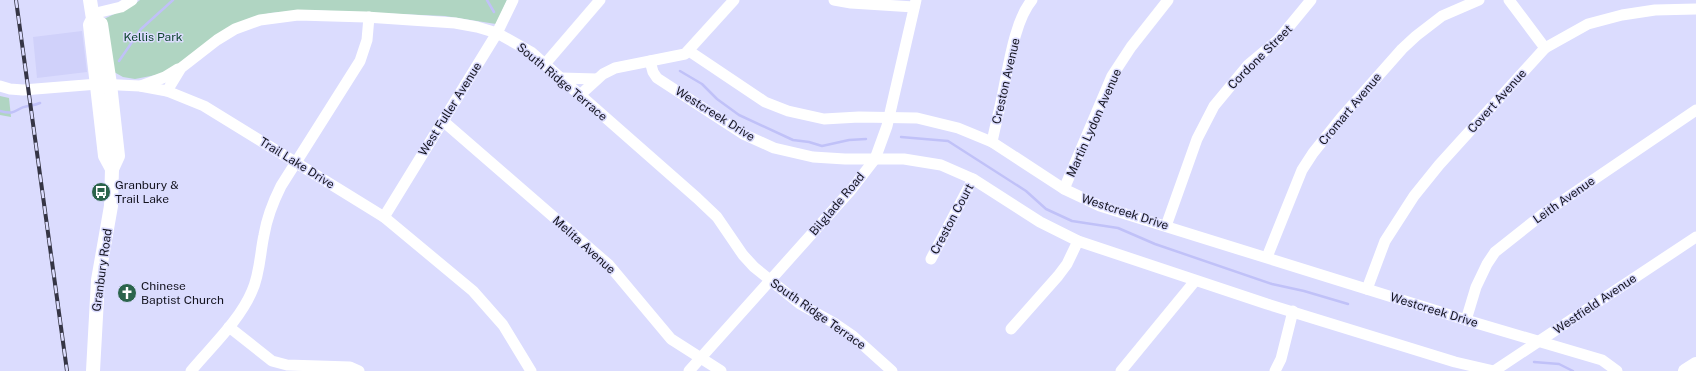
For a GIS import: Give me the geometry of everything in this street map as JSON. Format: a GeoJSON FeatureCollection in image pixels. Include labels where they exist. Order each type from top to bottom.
{"type":"FeatureCollection","features":[{"type":"Feature","properties":{"kind":"main road","name":"Granbury Road"},"geometry":{"type":"LineString","coordinates":[[92,11],[90,25],[104,84],[106,156],[112,169],[111,206],[98,280],[93,371]]}},
{"type":"Feature","properties":{"kind":"main road"},"geometry":{"type":"LineString","coordinates":[[1685,371],[1696,364]]}},
{"type":"Feature","properties":{"kind":"street"},"geometry":{"type":"LineString","coordinates":[[92,11],[121,7],[132,0]]}},
{"type":"Feature","properties":{"kind":"street","name":"West Fuller Avenue"},"geometry":{"type":"LineString","coordinates":[[384,217],[498,33],[513,0]]}},
{"type":"Feature","properties":{"kind":"street"},"geometry":{"type":"LineString","coordinates":[[544,64],[600,0]]}},
{"type":"Feature","properties":{"kind":"street"},"geometry":{"type":"LineString","coordinates":[[580,94],[597,79],[614,68],[683,55],[689,51],[734,0]]}},
{"type":"Feature","properties":{"kind":"street"},"geometry":{"type":"LineString","coordinates":[[834,0],[851,3],[915,4]]}},
{"type":"Feature","properties":{"kind":"street","name":"Creston Avenue"},"geometry":{"type":"LineString","coordinates":[[992,142],[1012,48],[1020,23],[1028,4],[1032,0]]}},
{"type":"Feature","properties":{"kind":"street","name":"Martin Lydon Avenue"},"geometry":{"type":"LineString","coordinates":[[1064,189],[1112,76],[1131,47],[1168,0]]}},
{"type":"Feature","properties":{"kind":"street","name":"Cordone Street"},"geometry":{"type":"LineString","coordinates":[[1166,226],[1197,139],[1214,106],[1248,65],[1278,40],[1312,0]]}},
{"type":"Feature","properties":{"kind":"street","name":"Cromart Avenue"},"geometry":{"type":"LineString","coordinates":[[1267,257],[1302,170],[1313,152],[1341,118],[1402,49],[1416,36],[1442,16],[1479,0]]}},
{"type":"Feature","properties":{"kind":"street"},"geometry":{"type":"LineString","coordinates":[[1509,0],[1544,48]]}},
{"type":"Feature","properties":{"kind":"street","name":"Bilglade Road"},"geometry":{"type":"LineString","coordinates":[[689,371],[851,190],[874,159],[890,117],[915,4]]}},
{"type":"Feature","properties":{"kind":"street","name":"Covert Avenue"},"geometry":{"type":"LineString","coordinates":[[1367,289],[1385,241],[1414,196],[1439,165],[1544,48],[1588,24],[1655,10],[1696,9]]}},
{"type":"Feature","properties":{"kind":"street","name":"South Ridge Terrace"},"geometry":{"type":"LineString","coordinates":[[167,91],[181,68],[217,40],[235,29],[260,20],[298,15],[369,17],[455,23],[498,33],[526,48],[580,94],[717,217],[743,255],[770,281],[800,304],[848,333],[892,371]]}},
{"type":"Feature","properties":{"kind":"street"},"geometry":{"type":"LineString","coordinates":[[191,371],[229,327],[245,306],[253,291],[270,210],[281,186],[360,61],[367,40],[369,17]]}},
{"type":"Feature","properties":{"kind":"street","name":"Westcreek Drive"},"geometry":{"type":"LineString","coordinates":[[689,51],[764,102],[788,111],[824,119],[890,117],[917,118],[944,123],[992,142],[1064,189],[1100,206],[1466,320],[1602,360],[1617,371]]}},
{"type":"Feature","properties":{"kind":"street","name":"Westcreek Drive"},"geometry":{"type":"LineString","coordinates":[[650,61],[652,72],[657,78],[730,126],[762,144],[788,152],[814,157],[904,159],[930,162],[951,168],[974,179],[1040,222],[1078,241],[1195,281],[1455,362],[1494,371]]}},
{"type":"Feature","properties":{"kind":"street"},"geometry":{"type":"LineString","coordinates":[[140,86],[166,77],[181,68]]}},
{"type":"Feature","properties":{"kind":"street"},"geometry":{"type":"LineString","coordinates":[[561,78],[597,79]]}},
{"type":"Feature","properties":{"kind":"street","name":"Trail Lake Drive"},"geometry":{"type":"LineString","coordinates":[[0,86],[23,90],[104,84],[140,86],[167,91],[204,106],[384,217],[473,291],[503,325],[531,371]]}},
{"type":"Feature","properties":{"kind":"street","name":"Leith Avenue"},"geometry":{"type":"LineString","coordinates":[[1466,320],[1476,287],[1487,264],[1495,252],[1543,214],[1696,110]]}},
{"type":"Feature","properties":{"kind":"street","name":"Melita Avenue"},"geometry":{"type":"LineString","coordinates":[[443,121],[609,265],[634,294],[657,325],[671,339],[721,371]]}},
{"type":"Feature","properties":{"kind":"street","name":"Creston Court"},"geometry":{"type":"LineString","coordinates":[[931,259],[974,179]]}},
{"type":"Feature","properties":{"kind":"street","name":"Westfield Avenue"},"geometry":{"type":"LineString","coordinates":[[1494,371],[1696,237]]}},
{"type":"Feature","properties":{"kind":"street"},"geometry":{"type":"LineString","coordinates":[[1011,329],[1058,276],[1067,264],[1078,241]]}},
{"type":"Feature","properties":{"kind":"street"},"geometry":{"type":"LineString","coordinates":[[1121,371],[1195,281]]}},
{"type":"Feature","properties":{"kind":"street"},"geometry":{"type":"LineString","coordinates":[[1275,371],[1281,359],[1293,311]]}},
{"type":"Feature","properties":{"kind":"street"},"geometry":{"type":"LineString","coordinates":[[229,327],[271,366],[287,365],[350,367],[359,371]]}},
{"type":"Feature","properties":{"kind":"shaded area"},"geometry":{"type":"Polygon","coordinates":[[[82,31],[87,72],[37,78],[33,37],[82,31]]]}},
{"type":"Feature","properties":{"kind":"green space","name":"Kellis Park"},"geometry":{"type":"Polygon","coordinates":[[[140,0],[507,0],[496,24],[445,16],[307,10],[270,13],[259,16],[183,63],[161,74],[135,79],[123,77],[114,72],[104,19],[135,4],[140,0]]]}},
{"type":"Feature","properties":{"kind":"green space"},"geometry":{"type":"Polygon","coordinates":[[[0,96],[9,98],[11,117],[0,115],[0,96]]]}},
{"type":"Feature","properties":{"kind":"waterway"},"geometry":{"type":"LineString","coordinates":[[119,61],[141,29],[173,0]]}},
{"type":"Feature","properties":{"kind":"waterway"},"geometry":{"type":"LineString","coordinates":[[487,0],[494,12]]}},
{"type":"Feature","properties":{"kind":"waterway"},"geometry":{"type":"LineString","coordinates":[[680,71],[702,84],[717,99],[739,115],[793,140],[809,142],[822,146],[849,140],[866,139]]}},
{"type":"Feature","properties":{"kind":"waterway"},"geometry":{"type":"LineString","coordinates":[[0,111],[10,113],[24,107],[40,103]]}},
{"type":"Feature","properties":{"kind":"waterway"},"geometry":{"type":"LineString","coordinates":[[901,137],[948,141],[1026,191],[1046,209],[1072,221],[1118,228],[1155,244],[1272,284],[1304,291],[1348,304]]}},
{"type":"Feature","properties":{"kind":"waterway"},"geometry":{"type":"LineString","coordinates":[[1534,362],[1559,364],[1573,371]]}},
{"type":"Feature","properties":{"kind":"railway"},"geometry":{"type":"LineString","coordinates":[[16,0],[67,371]]}},
{"type":"Feature","properties":{"kind":"place","name":"Granbury & Trail Lake"},"geometry":{"type":"Point","coordinates":[101,192]}},
{"type":"Feature","properties":{"kind":"place","name":"Chinese Baptist Church"},"geometry":{"type":"Point","coordinates":[127,293]}}]}
